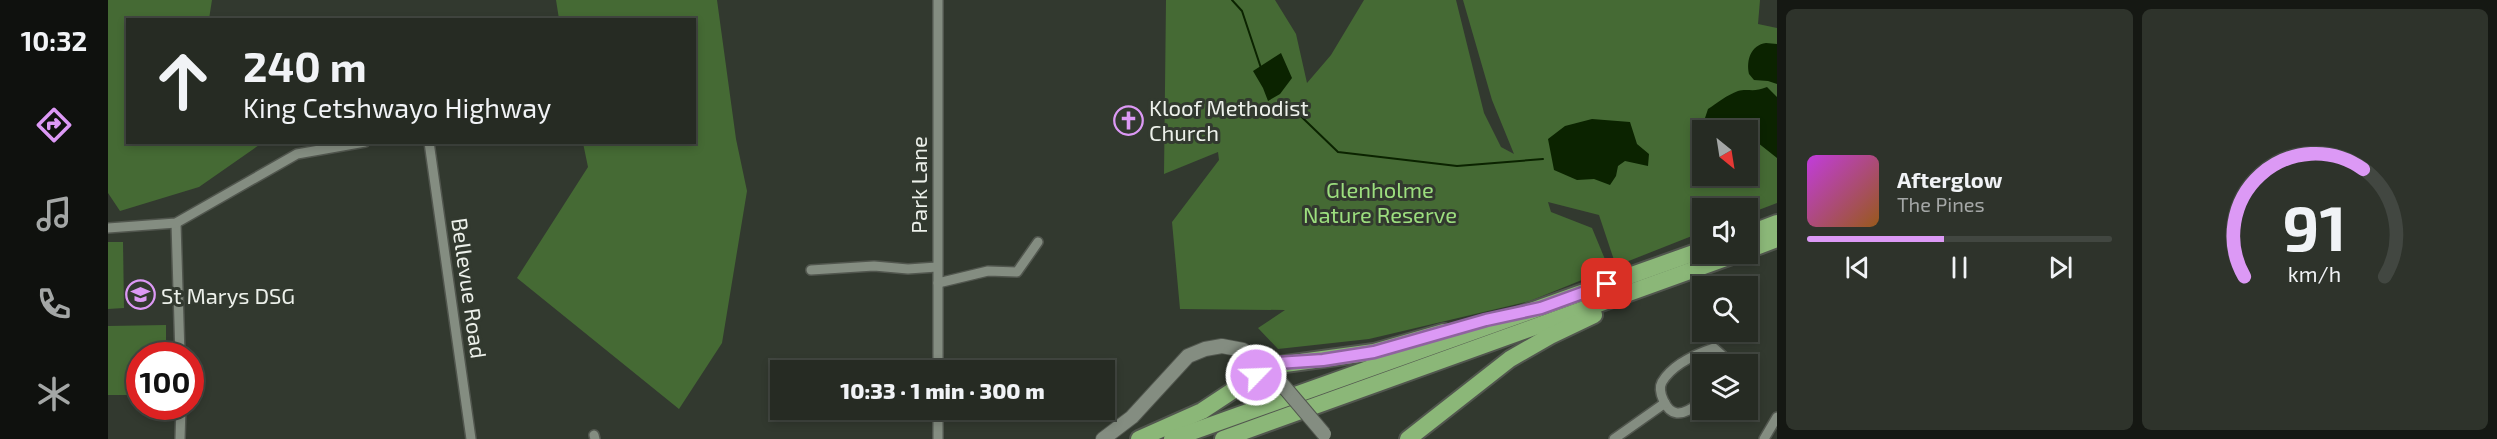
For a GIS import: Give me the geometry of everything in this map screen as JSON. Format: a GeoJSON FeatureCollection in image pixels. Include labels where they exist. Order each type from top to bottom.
{"type":"FeatureCollection","features":[{"type":"Feature","properties":{"kind":"highway"},"geometry":{"type":"LineString","coordinates":[[1758,230],[1777,223]]}},
{"type":"Feature","properties":{"kind":"highway"},"geometry":{"type":"LineString","coordinates":[[1758,246],[1777,239]]}},
{"type":"Feature","properties":{"kind":"highway"},"geometry":{"type":"LineString","coordinates":[[1172,439],[1692,254]]}},
{"type":"Feature","properties":{"kind":"highway"},"geometry":{"type":"LineString","coordinates":[[1223,439],[1708,264]]}},
{"type":"Feature","properties":{"kind":"highway"},"geometry":{"type":"LineString","coordinates":[[1408,439],[1488,374],[1528,347],[1696,268]]}},
{"type":"Feature","properties":{"kind":"highway"},"geometry":{"type":"LineString","coordinates":[[1139,439],[1202,411],[1245,383],[1251,374],[1277,363],[1323,360],[1374,352],[1486,320],[1541,308]]}},
{"type":"Feature","properties":{"kind":"street","name":"Park Lane"},"geometry":{"type":"LineString","coordinates":[[938,0],[938,360]]}},
{"type":"Feature","properties":{"kind":"street"},"geometry":{"type":"LineString","coordinates":[[108,228],[176,222],[297,154],[350,144]]}},
{"type":"Feature","properties":{"kind":"street","name":"Bellevue Road"},"geometry":{"type":"LineString","coordinates":[[429,144],[471,439]]}},
{"type":"Feature","properties":{"kind":"street"},"geometry":{"type":"LineString","coordinates":[[176,222],[180,342]]}},
{"type":"Feature","properties":{"kind":"street"},"geometry":{"type":"LineString","coordinates":[[938,283],[988,272],[1017,272],[1038,243]]}},
{"type":"Feature","properties":{"kind":"street"},"geometry":{"type":"LineString","coordinates":[[812,270],[874,266],[908,269],[937,267]]}},
{"type":"Feature","properties":{"kind":"street"},"geometry":{"type":"LineString","coordinates":[[1103,439],[1132,417],[1188,356],[1205,349],[1222,346],[1243,350],[1266,367],[1328,437]]}},
{"type":"Feature","properties":{"kind":"street"},"geometry":{"type":"LineString","coordinates":[[1702,354],[1714,348],[1721,354]]}},
{"type":"Feature","properties":{"kind":"street"},"geometry":{"type":"LineString","coordinates":[[1692,359],[1678,366],[1662,382],[1659,389],[1665,403],[1672,411],[1678,413],[1692,408]]}},
{"type":"Feature","properties":{"kind":"street"},"geometry":{"type":"LineString","coordinates":[[1614,439],[1665,403]]}},
{"type":"Feature","properties":{"kind":"street"},"geometry":{"type":"LineString","coordinates":[[1764,439],[1777,417]]}},
{"type":"Feature","properties":{"kind":"street"},"geometry":{"type":"LineString","coordinates":[[180,439],[181,420]]}},
{"type":"Feature","properties":{"kind":"street"},"geometry":{"type":"LineString","coordinates":[[938,420],[938,439]]}},
{"type":"Feature","properties":{"kind":"green space"},"geometry":{"type":"Polygon","coordinates":[[[108,0],[212,0],[209,18],[126,18],[126,144],[261,144],[199,187],[120,211],[108,193],[108,0]]]}},
{"type":"Feature","properties":{"kind":"green space"},"geometry":{"type":"Polygon","coordinates":[[[556,0],[717,0],[736,139],[747,191],[722,343],[679,409],[517,278],[588,167],[583,144],[696,144],[696,18],[559,18],[556,0]]]}},
{"type":"Feature","properties":{"kind":"green space","name":"Glenholme Nature Reserve"},"geometry":{"type":"Polygon","coordinates":[[[1166,0],[1275,0],[1296,34],[1307,83],[1331,55],[1364,0],[1456,0],[1484,113],[1501,147],[1514,154],[1492,100],[1463,0],[1760,0],[1758,24],[1777,28],[1777,203],[1758,210],[1758,198],[1692,198],[1692,236],[1616,266],[1599,215],[1548,202],[1551,212],[1592,228],[1609,269],[1530,301],[1369,339],[1278,349],[1258,328],[1285,310],[1180,309],[1172,222],[1219,160],[1218,152],[1164,174],[1166,0]]]}},
{"type":"Feature","properties":{"kind":"green space"},"geometry":{"type":"Polygon","coordinates":[[[108,242],[123,242],[124,308],[108,309],[108,242]]]}},
{"type":"Feature","properties":{"kind":"green space"},"geometry":{"type":"Polygon","coordinates":[[[166,325],[166,342],[126,342],[126,395],[108,395],[108,326],[166,325]]]}},
{"type":"Feature","properties":{"kind":"shaded area"},"geometry":{"type":"Polygon","coordinates":[[[1766,43],[1777,44],[1777,84],[1754,80],[1749,74],[1748,64],[1753,50],[1766,43]]]}},
{"type":"Feature","properties":{"kind":"shaded area"},"geometry":{"type":"Polygon","coordinates":[[[1281,53],[1292,78],[1280,94],[1268,101],[1253,71],[1281,53]]]}},
{"type":"Feature","properties":{"kind":"shaded area"},"geometry":{"type":"Polygon","coordinates":[[[1767,87],[1777,97],[1777,158],[1758,143],[1758,120],[1702,120],[1708,109],[1730,95],[1738,91],[1767,87]]]}},
{"type":"Feature","properties":{"kind":"shaded area"},"geometry":{"type":"Polygon","coordinates":[[[1592,119],[1630,122],[1637,144],[1649,154],[1648,166],[1625,161],[1618,166],[1616,176],[1610,185],[1594,179],[1577,180],[1554,170],[1548,139],[1565,126],[1592,119]]]}},
{"type":"Feature","properties":{"kind":"shaded area"},"geometry":{"type":"Polygon","coordinates":[[[1692,128],[1692,141],[1690,139],[1692,128]]]}},
{"type":"Feature","properties":{"kind":"waterway"},"geometry":{"type":"LineString","coordinates":[[1232,0],[1242,11],[1261,68]]}},
{"type":"Feature","properties":{"kind":"waterway"},"geometry":{"type":"LineString","coordinates":[[1284,100],[1338,152],[1457,166],[1543,159]]}},
{"type":"Feature","properties":{"kind":"place","name":"Kloof Methodist Church"},"geometry":{"type":"Point","coordinates":[1128,120]}},
{"type":"Feature","properties":{"kind":"place","name":"St Marys DSG"},"geometry":{"type":"Point","coordinates":[140,295]}},
{"type":"Feature","properties":{"kind":"route"},"geometry":{"type":"LineString","coordinates":[[1256,375],[1277,363],[1323,360],[1374,352],[1486,320],[1541,308],[1607,284]]}}]}
